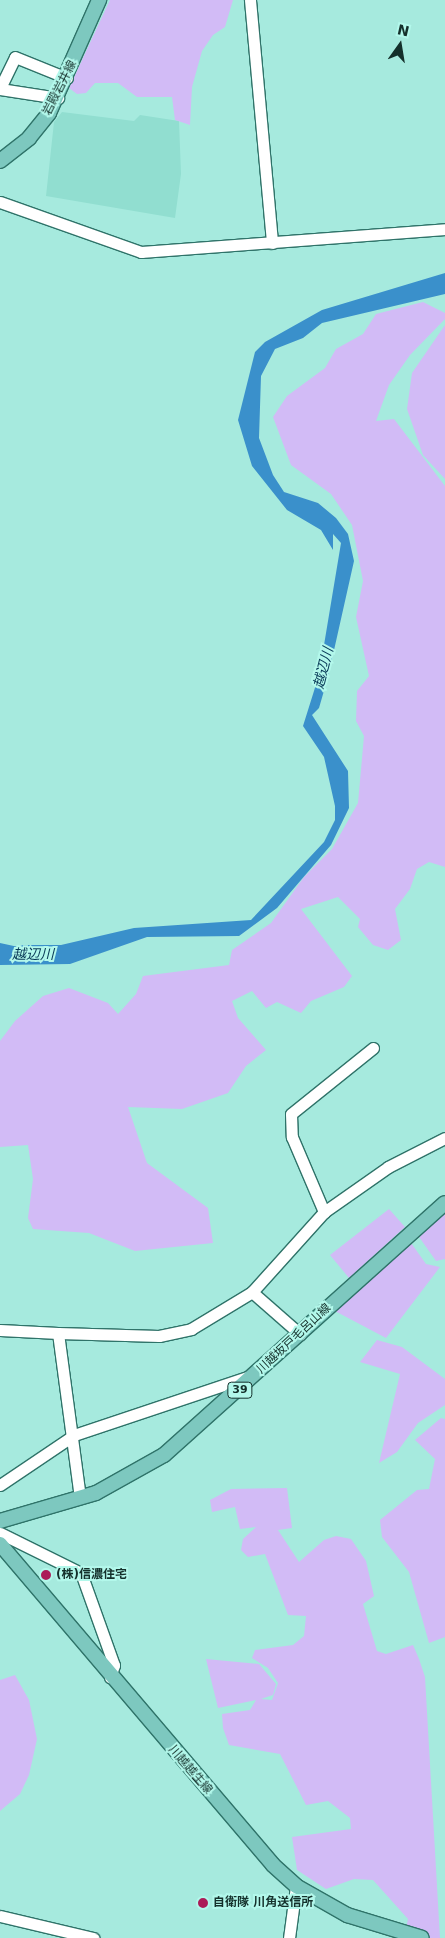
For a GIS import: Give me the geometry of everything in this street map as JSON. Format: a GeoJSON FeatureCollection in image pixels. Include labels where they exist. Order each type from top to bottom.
{"type":"FeatureCollection","features":[{"type":"Feature","properties":{"kind":"main road","name":"岩殿岩井線"},"geometry":{"type":"LineString","coordinates":[[0,161],[29,138],[58,98],[100,0]]}},
{"type":"Feature","properties":{"kind":"main road","name":"川越坂戸毛呂山線"},"geometry":{"type":"LineString","coordinates":[[0,1521],[80,1498],[123,1480],[164,1455],[445,1203]]}},
{"type":"Feature","properties":{"kind":"main road","name":"川越越生線"},"geometry":{"type":"LineString","coordinates":[[0,1544],[110,1677],[253,1843],[296,1886],[347,1915],[422,1938]]}},
{"type":"Feature","properties":{"kind":"street"},"geometry":{"type":"LineString","coordinates":[[250,0],[272,243]]}},
{"type":"Feature","properties":{"kind":"street"},"geometry":{"type":"LineString","coordinates":[[58,98],[0,89],[15,57],[67,78]]}},
{"type":"Feature","properties":{"kind":"street"},"geometry":{"type":"LineString","coordinates":[[0,202],[141,252],[445,229]]}},
{"type":"Feature","properties":{"kind":"street"},"geometry":{"type":"LineString","coordinates":[[324,1212],[292,1137],[291,1114],[373,1048]]}},
{"type":"Feature","properties":{"kind":"street"},"geometry":{"type":"LineString","coordinates":[[0,1330],[173,1335],[191,1329],[252,1292],[324,1212],[388,1167],[445,1138]]}},
{"type":"Feature","properties":{"kind":"street"},"geometry":{"type":"LineString","coordinates":[[252,1292],[300,1334]]}},
{"type":"Feature","properties":{"kind":"street"},"geometry":{"type":"LineString","coordinates":[[58,1333],[74,1435],[80,1498]]}},
{"type":"Feature","properties":{"kind":"street"},"geometry":{"type":"LineString","coordinates":[[0,1485],[74,1435],[256,1374]]}},
{"type":"Feature","properties":{"kind":"street"},"geometry":{"type":"LineString","coordinates":[[0,1533],[81,1573],[114,1665],[110,1677]]}},
{"type":"Feature","properties":{"kind":"street"},"geometry":{"type":"LineString","coordinates":[[289,1938],[296,1886]]}},
{"type":"Feature","properties":{"kind":"street"},"geometry":{"type":"LineString","coordinates":[[0,1916],[94,1938]]}},
{"type":"Feature","properties":{"kind":"shaded area"},"geometry":{"type":"Polygon","coordinates":[[[110,0],[233,0],[225,27],[213,35],[202,51],[192,87],[190,125],[175,120],[172,97],[137,97],[118,83],[95,83],[86,93],[77,94],[69,88],[110,0]]]}},
{"type":"Feature","properties":{"kind":"shaded area"},"geometry":{"type":"Polygon","coordinates":[[[62,112],[134,121],[140,115],[179,121],[181,174],[175,218],[46,196],[54,122],[62,112]]]}},
{"type":"Feature","properties":{"kind":"shaded area"},"geometry":{"type":"Polygon","coordinates":[[[423,302],[445,313],[445,319],[410,355],[389,385],[376,421],[394,419],[445,486],[445,867],[429,862],[417,869],[410,889],[395,909],[401,940],[388,950],[373,945],[358,927],[360,919],[338,897],[301,909],[352,976],[344,987],[311,1001],[301,1013],[277,1002],[266,1008],[252,991],[232,1001],[238,1018],[266,1050],[246,1066],[228,1093],[182,1109],[128,1107],[147,1163],[208,1208],[213,1243],[135,1251],[89,1233],[33,1229],[28,1218],[33,1179],[28,1145],[0,1147],[0,1041],[15,1021],[43,996],[69,988],[108,1003],[118,1014],[136,994],[143,976],[229,965],[232,950],[271,923],[304,877],[332,849],[358,803],[364,736],[356,721],[357,691],[369,676],[356,617],[363,581],[352,525],[331,494],[291,465],[273,417],[287,396],[325,368],[336,349],[363,334],[376,314],[423,302]]]}},
{"type":"Feature","properties":{"kind":"shaded area"},"geometry":{"type":"Polygon","coordinates":[[[445,325],[445,479],[423,455],[407,409],[412,373],[445,325]]]}},
{"type":"Feature","properties":{"kind":"shaded area"},"geometry":{"type":"Polygon","coordinates":[[[389,1209],[405,1227],[349,1278],[330,1255],[389,1209]]]}},
{"type":"Feature","properties":{"kind":"shaded area"},"geometry":{"type":"Polygon","coordinates":[[[445,1211],[445,1259],[436,1261],[417,1234],[445,1211]]]}},
{"type":"Feature","properties":{"kind":"shaded area"},"geometry":{"type":"Polygon","coordinates":[[[409,1240],[426,1264],[440,1267],[386,1338],[333,1310],[409,1240]]]}},
{"type":"Feature","properties":{"kind":"shaded area"},"geometry":{"type":"Polygon","coordinates":[[[377,1340],[402,1347],[445,1379],[445,1405],[418,1423],[397,1452],[379,1463],[400,1374],[360,1362],[377,1340]]]}},
{"type":"Feature","properties":{"kind":"shaded area"},"geometry":{"type":"Polygon","coordinates":[[[441,1418],[445,1419],[445,1637],[429,1643],[409,1572],[382,1537],[380,1520],[417,1490],[429,1489],[435,1459],[415,1440],[441,1418]]]}},
{"type":"Feature","properties":{"kind":"shaded area"},"geometry":{"type":"Polygon","coordinates":[[[287,1488],[292,1528],[278,1530],[299,1562],[324,1540],[336,1536],[351,1539],[366,1561],[374,1596],[363,1604],[377,1651],[386,1654],[413,1645],[419,1659],[425,1677],[440,1938],[404,1938],[408,1919],[373,1880],[354,1879],[326,1889],[297,1870],[292,1837],[351,1829],[350,1818],[328,1801],[306,1805],[280,1754],[229,1745],[223,1728],[222,1714],[250,1710],[256,1700],[218,1708],[206,1659],[259,1664],[276,1684],[273,1695],[261,1699],[272,1700],[278,1683],[268,1668],[252,1658],[255,1650],[293,1645],[304,1636],[306,1616],[288,1615],[265,1554],[248,1557],[241,1550],[243,1539],[256,1527],[240,1529],[235,1507],[212,1512],[210,1500],[231,1489],[287,1488]]]}},
{"type":"Feature","properties":{"kind":"shaded area"},"geometry":{"type":"Polygon","coordinates":[[[15,1675],[29,1700],[37,1739],[29,1775],[20,1794],[0,1811],[0,1680],[15,1675]]]}},
{"type":"Feature","properties":{"kind":"water","name":"越辺川"},"geometry":{"type":"Polygon","coordinates":[[[445,273],[445,294],[322,323],[303,338],[275,349],[261,376],[259,438],[273,475],[284,492],[318,503],[336,518],[348,534],[354,561],[328,677],[319,708],[312,715],[348,771],[349,808],[331,845],[277,908],[239,936],[147,937],[70,964],[0,965],[0,943],[23,948],[20,945],[61,945],[134,928],[251,920],[324,842],[335,820],[335,806],[324,757],[303,726],[319,675],[341,543],[333,534],[333,550],[321,530],[287,510],[252,466],[238,420],[255,352],[265,342],[322,310],[445,273]]]}},
{"type":"Feature","properties":{"kind":"place","name":"(株)信濃住宅"},"geometry":{"type":"Point","coordinates":[46,1575]}},
{"type":"Feature","properties":{"kind":"place","name":"自衛隊 川角送信所"},"geometry":{"type":"Point","coordinates":[203,1903]}}]}
